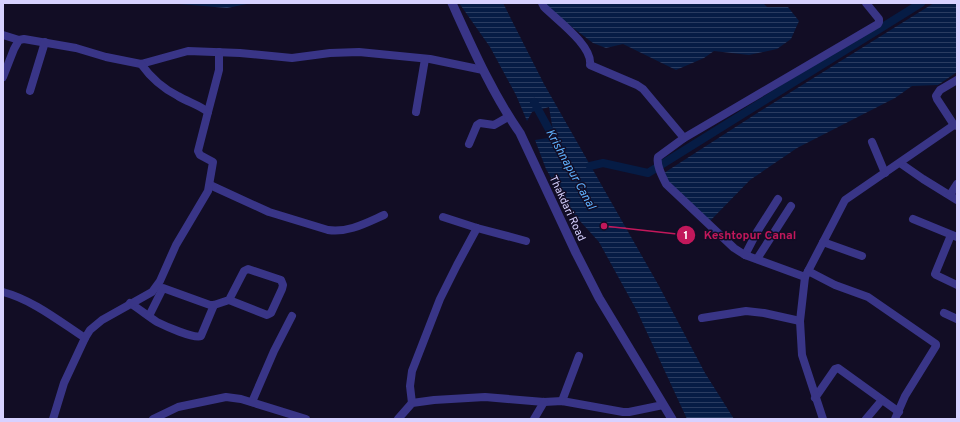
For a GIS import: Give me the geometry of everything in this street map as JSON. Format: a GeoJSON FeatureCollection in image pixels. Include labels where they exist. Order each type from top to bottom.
{"type":"FeatureCollection","features":[{"type":"Feature","properties":{"kind":"street","name":"Thakdari Road"},"geometry":{"type":"LineString","coordinates":[[452,3],[483,70],[508,117],[520,134],[599,298],[663,405],[668,417]]}},
{"type":"Feature","properties":{"kind":"street"},"geometry":{"type":"LineString","coordinates":[[542,3],[578,40],[588,53],[590,58],[590,66],[637,85],[643,89],[684,138]]}},
{"type":"Feature","properties":{"kind":"street"},"geometry":{"type":"LineString","coordinates":[[816,398],[837,368],[882,400],[897,416],[905,396],[936,344],[868,297],[835,286],[807,274],[745,255],[734,248],[666,184],[657,160],[659,154],[684,138],[878,24],[880,22],[879,19],[866,3]]}},
{"type":"Feature","properties":{"kind":"street"},"geometry":{"type":"LineString","coordinates":[[3,35],[19,40],[24,39],[76,48],[126,62],[141,64],[188,51],[292,58],[330,53],[359,52],[425,59],[483,70]]}},
{"type":"Feature","properties":{"kind":"street"},"geometry":{"type":"LineString","coordinates":[[3,77],[19,40]]}},
{"type":"Feature","properties":{"kind":"street"},"geometry":{"type":"LineString","coordinates":[[30,91],[45,42]]}},
{"type":"Feature","properties":{"kind":"street"},"geometry":{"type":"LineString","coordinates":[[53,419],[64,383],[90,330],[102,320],[152,292],[158,285],[176,245],[204,199],[210,185],[213,162],[200,155],[198,151],[219,70],[220,52]]}},
{"type":"Feature","properties":{"kind":"street"},"geometry":{"type":"LineString","coordinates":[[416,112],[425,59]]}},
{"type":"Feature","properties":{"kind":"street"},"geometry":{"type":"LineString","coordinates":[[141,64],[150,77],[161,85],[208,112]]}},
{"type":"Feature","properties":{"kind":"street"},"geometry":{"type":"LineString","coordinates":[[822,419],[802,354],[800,321],[807,274],[845,200],[956,125],[936,96],[940,90],[957,80]]}},
{"type":"Feature","properties":{"kind":"street"},"geometry":{"type":"LineString","coordinates":[[470,144],[477,124],[494,125],[508,117]]}},
{"type":"Feature","properties":{"kind":"street"},"geometry":{"type":"LineString","coordinates":[[872,142],[885,173]]}},
{"type":"Feature","properties":{"kind":"street"},"geometry":{"type":"LineString","coordinates":[[900,163],[953,198],[957,184]]}},
{"type":"Feature","properties":{"kind":"street"},"geometry":{"type":"LineString","coordinates":[[210,185],[269,212],[337,232],[354,228],[384,215]]}},
{"type":"Feature","properties":{"kind":"street"},"geometry":{"type":"LineString","coordinates":[[745,255],[757,232],[778,199]]}},
{"type":"Feature","properties":{"kind":"street"},"geometry":{"type":"LineString","coordinates":[[757,259],[791,206]]}},
{"type":"Feature","properties":{"kind":"street"},"geometry":{"type":"LineString","coordinates":[[443,217],[526,241]]}},
{"type":"Feature","properties":{"kind":"street"},"geometry":{"type":"LineString","coordinates":[[913,219],[954,236],[935,274],[957,284]]}},
{"type":"Feature","properties":{"kind":"street"},"geometry":{"type":"LineString","coordinates":[[401,418],[412,403],[410,386],[412,371],[440,299],[477,228]]}},
{"type":"Feature","properties":{"kind":"street"},"geometry":{"type":"LineString","coordinates":[[823,242],[862,256]]}},
{"type":"Feature","properties":{"kind":"street"},"geometry":{"type":"LineString","coordinates":[[149,316],[163,288],[214,305],[229,300],[267,315],[270,314],[283,285],[281,280],[248,269],[244,271],[229,300]]}},
{"type":"Feature","properties":{"kind":"street"},"geometry":{"type":"LineString","coordinates":[[3,292],[23,298],[85,338]]}},
{"type":"Feature","properties":{"kind":"street"},"geometry":{"type":"LineString","coordinates":[[130,303],[157,322],[184,333],[200,337],[214,305]]}},
{"type":"Feature","properties":{"kind":"street"},"geometry":{"type":"LineString","coordinates":[[702,318],[746,311],[764,313],[800,321]]}},
{"type":"Feature","properties":{"kind":"street"},"geometry":{"type":"LineString","coordinates":[[944,313],[957,319]]}},
{"type":"Feature","properties":{"kind":"street"},"geometry":{"type":"LineString","coordinates":[[252,402],[274,351],[292,316]]}},
{"type":"Feature","properties":{"kind":"street"},"geometry":{"type":"LineString","coordinates":[[562,402],[579,356]]}},
{"type":"Feature","properties":{"kind":"street"},"geometry":{"type":"LineString","coordinates":[[153,419],[178,407],[226,397],[241,398],[306,419]]}},
{"type":"Feature","properties":{"kind":"street"},"geometry":{"type":"LineString","coordinates":[[412,403],[485,397],[562,402],[629,412],[663,405]]}},
{"type":"Feature","properties":{"kind":"street"},"geometry":{"type":"LineString","coordinates":[[866,419],[882,400]]}},
{"type":"Feature","properties":{"kind":"street"},"geometry":{"type":"LineString","coordinates":[[534,419],[544,402]]}},
{"type":"Feature","properties":{"kind":"water"},"geometry":{"type":"Polygon","coordinates":[[[167,3],[252,3],[227,8],[167,3]]]}},
{"type":"Feature","properties":{"kind":"water"},"geometry":{"type":"Polygon","coordinates":[[[459,3],[503,3],[544,84],[659,286],[705,373],[734,419],[687,419],[637,311],[599,242],[570,210],[546,169],[535,140],[554,137],[549,107],[532,112],[527,121],[516,95],[490,47],[459,3]]]}},
{"type":"Feature","properties":{"kind":"water"},"geometry":{"type":"Polygon","coordinates":[[[545,3],[763,3],[767,7],[788,7],[799,21],[791,39],[777,49],[749,55],[714,51],[704,58],[676,70],[623,44],[606,48],[593,43],[551,11],[545,3]]]}},
{"type":"Feature","properties":{"kind":"water"},"geometry":{"type":"Polygon","coordinates":[[[934,3],[957,3],[957,72],[938,85],[912,86],[895,98],[797,148],[750,180],[710,221],[668,183],[664,173],[934,3]]]}},
{"type":"Feature","properties":{"kind":"waterway"},"geometry":{"type":"LineString","coordinates":[[590,166],[603,163],[648,173],[921,3]]}},
{"type":"Feature","properties":{"kind":"waterway","name":"Krishnapur Canal"},"geometry":{"type":"LineString","coordinates":[[534,102],[558,146]]}},
{"type":"Feature","properties":{"kind":"place","name":"Keshtopur Canal"},"geometry":{"type":"Point","coordinates":[604,226]}}]}
